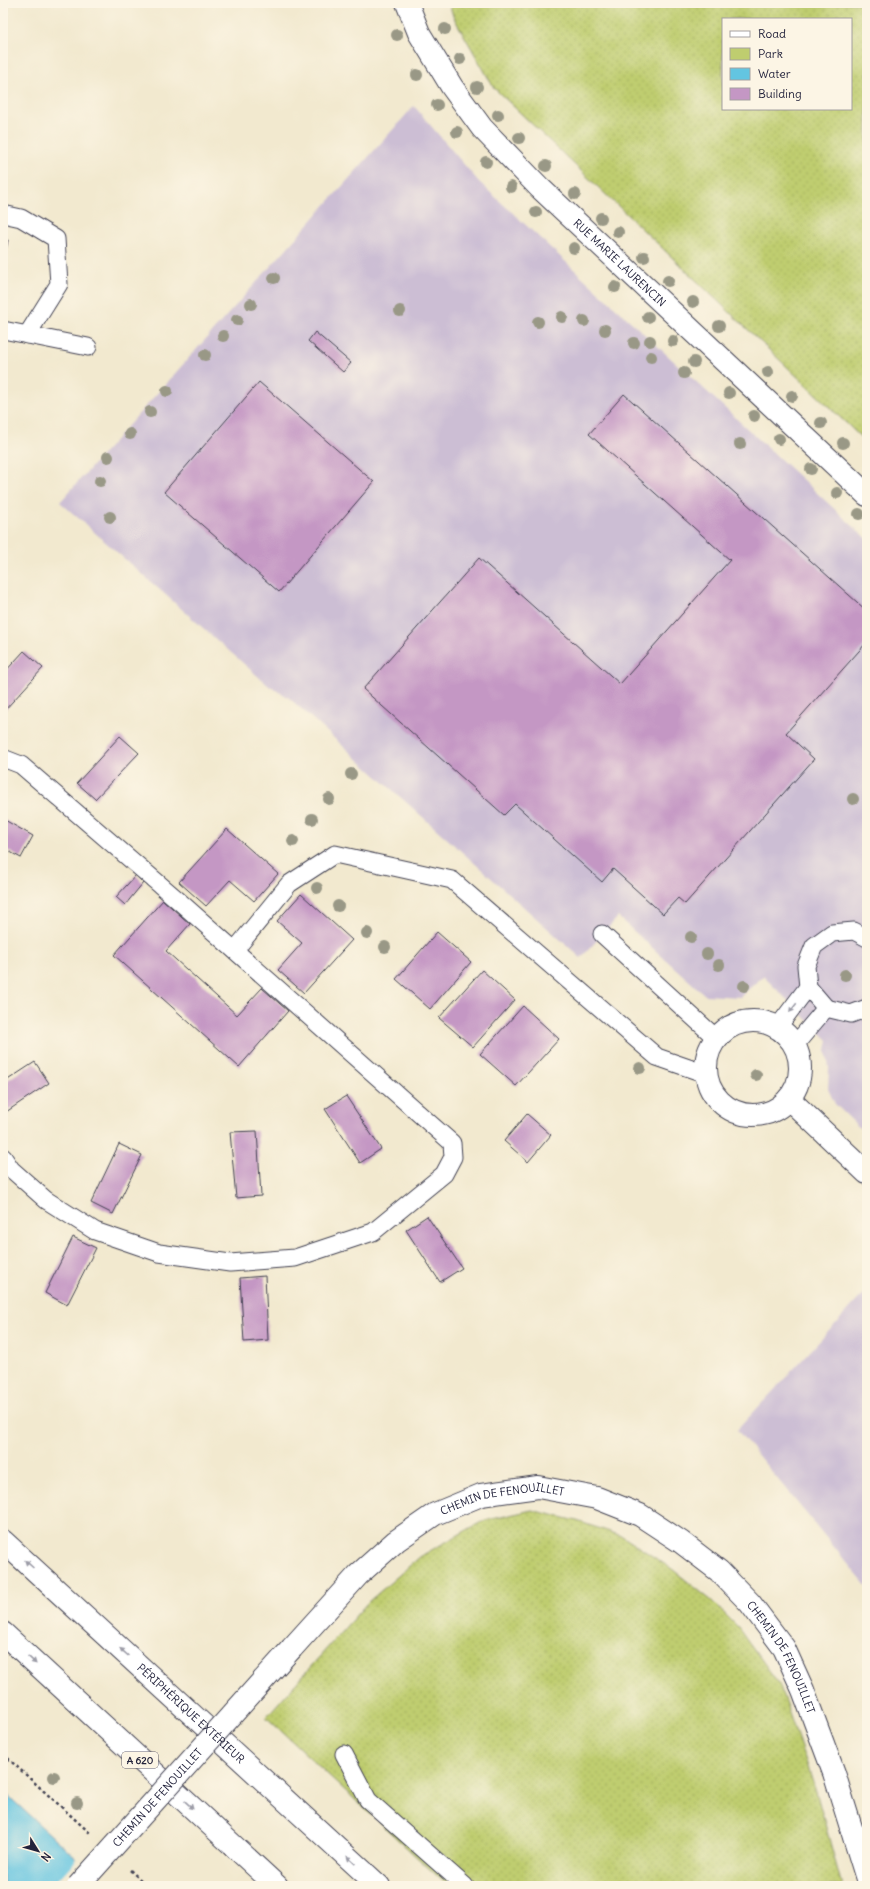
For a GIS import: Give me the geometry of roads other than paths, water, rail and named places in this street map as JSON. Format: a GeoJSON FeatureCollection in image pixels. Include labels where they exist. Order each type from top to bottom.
{"type":"FeatureCollection","features":[{"type":"Feature","properties":{"kind":"main road","name":"RUE MARIE LAURENCIN"},"geometry":{"type":"LineString","coordinates":[[407,3],[419,33],[452,87],[482,128],[540,188],[867,495]]}},
{"type":"Feature","properties":{"kind":"main road"},"geometry":{"type":"LineString","coordinates":[[748,1021],[768,1023],[777,1028],[786,1034],[797,1050],[800,1068],[797,1086],[789,1099],[777,1110],[762,1115],[741,1115],[724,1107],[711,1092],[706,1074],[707,1054],[716,1038],[729,1027],[748,1021]]}},
{"type":"Feature","properties":{"kind":"main road"},"geometry":{"type":"LineString","coordinates":[[789,1099],[867,1173]]}},
{"type":"Feature","properties":{"kind":"main road","name":"CHEMIN DE FENOUILLET"},"geometry":{"type":"LineString","coordinates":[[78,1886],[358,1575],[396,1541],[435,1514],[481,1495],[538,1487],[597,1498],[640,1515],[681,1542],[719,1571],[750,1603],[784,1648],[803,1690],[834,1773],[867,1879]]}},
{"type":"Feature","properties":{"kind":"main road","name":"PÉRIPHÉRIQUE EXTÉRIEUR"},"geometry":{"type":"LineString","coordinates":[[3,1541],[379,1886]]}},
{"type":"Feature","properties":{"kind":"main road","name":"A 620"},"geometry":{"type":"LineString","coordinates":[[3,1633],[277,1886]]}},
{"type":"Feature","properties":{"kind":"lane"},"geometry":{"type":"LineString","coordinates":[[3,214],[21,218],[56,239],[59,284],[27,335]]}},
{"type":"Feature","properties":{"kind":"lane"},"geometry":{"type":"LineString","coordinates":[[3,330],[88,347]]}},
{"type":"Feature","properties":{"kind":"lane"},"geometry":{"type":"LineString","coordinates":[[3,758],[21,765],[235,950],[452,1143],[453,1156],[444,1174],[373,1232],[295,1258],[230,1263],[159,1253],[95,1231],[46,1200],[11,1169],[3,1157]]}},
{"type":"Feature","properties":{"kind":"lane"},"geometry":{"type":"LineString","coordinates":[[235,950],[289,884],[335,854],[452,880],[657,1057],[706,1074]]}},
{"type":"Feature","properties":{"kind":"lane"},"geometry":{"type":"LineString","coordinates":[[867,938],[854,931],[832,933],[814,946],[806,966],[808,987],[826,1008],[851,1014],[867,1008]]}},
{"type":"Feature","properties":{"kind":"lane"},"geometry":{"type":"LineString","coordinates":[[602,934],[716,1038]]}},
{"type":"Feature","properties":{"kind":"lane"},"geometry":{"type":"LineString","coordinates":[[777,1028],[808,987]]}},
{"type":"Feature","properties":{"kind":"lane"},"geometry":{"type":"LineString","coordinates":[[794,1046],[826,1008]]}},
{"type":"Feature","properties":{"kind":"lane"},"geometry":{"type":"LineString","coordinates":[[344,1754],[368,1800],[465,1886]]}},
{"type":"Feature","properties":{"kind":"water"},"geometry":{"type":"Polygon","coordinates":[[[3,1791],[106,1886],[3,1886],[3,1791]]]}}]}
